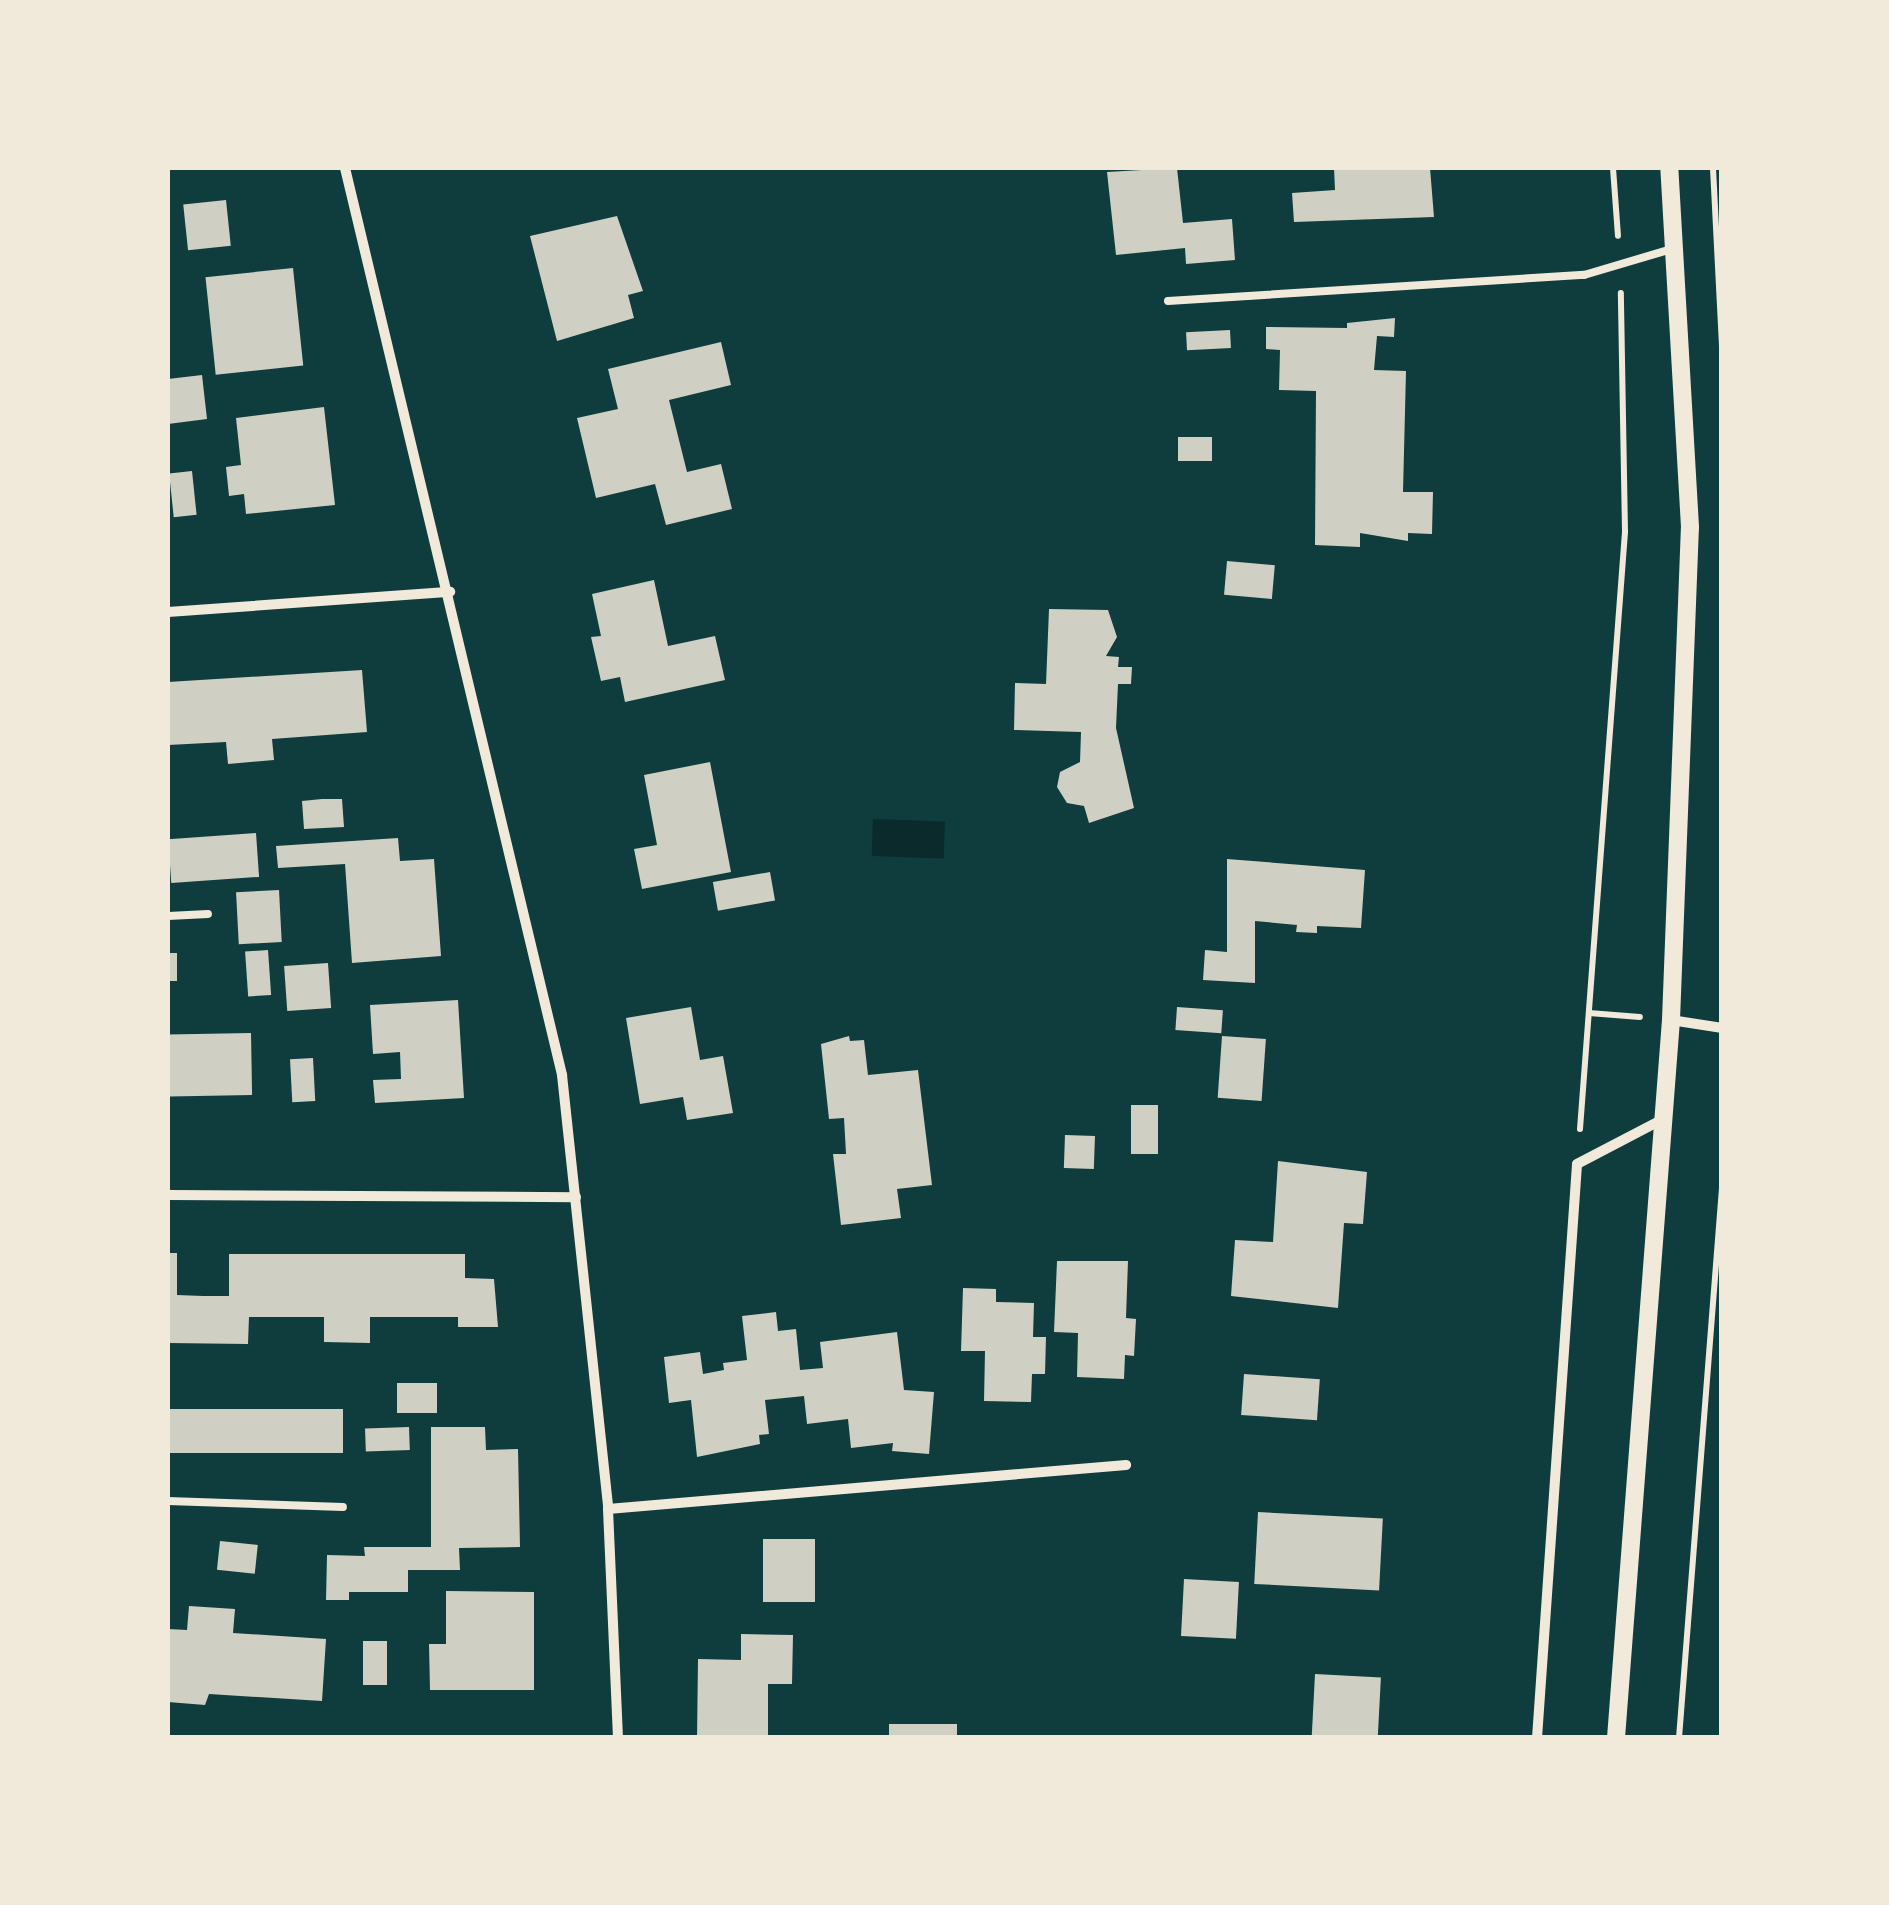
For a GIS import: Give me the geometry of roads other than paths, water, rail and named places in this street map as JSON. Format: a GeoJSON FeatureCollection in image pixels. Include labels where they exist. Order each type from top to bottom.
{"type":"FeatureCollection","features":[{"type":"Feature","properties":{"kind":"street"},"geometry":{"type":"LineString","coordinates":[[345,168],[450,592],[562,1075],[608,1508],[618,1738]]}},
{"type":"Feature","properties":{"kind":"street"},"geometry":{"type":"LineString","coordinates":[[1616,1738],[1671,1020],[1690,527],[1669,168]]}},
{"type":"Feature","properties":{"kind":"street"},"geometry":{"type":"LineString","coordinates":[[168,612],[450,592]]}},
{"type":"Feature","properties":{"kind":"street"},"geometry":{"type":"LineString","coordinates":[[1671,1020],[1722,1028]]}},
{"type":"Feature","properties":{"kind":"street"},"geometry":{"type":"LineString","coordinates":[[1537,1738],[1577,1164],[1664,1118]]}},
{"type":"Feature","properties":{"kind":"street"},"geometry":{"type":"LineString","coordinates":[[168,1195],[576,1197]]}},
{"type":"Feature","properties":{"kind":"street"},"geometry":{"type":"LineString","coordinates":[[608,1508],[1126,1465]]}},
{"type":"Feature","properties":{"kind":"lane"},"geometry":{"type":"LineString","coordinates":[[1168,302],[1584,275],[1676,248]]}},
{"type":"Feature","properties":{"kind":"lane"},"geometry":{"type":"LineString","coordinates":[[168,916],[208,914]]}},
{"type":"Feature","properties":{"kind":"lane"},"geometry":{"type":"LineString","coordinates":[[168,1501],[343,1507]]}},
{"type":"Feature","properties":{"kind":"water"},"geometry":{"type":"Polygon","coordinates":[[[873,819],[945,822],[944,858],[872,856],[873,819]]]}}]}
